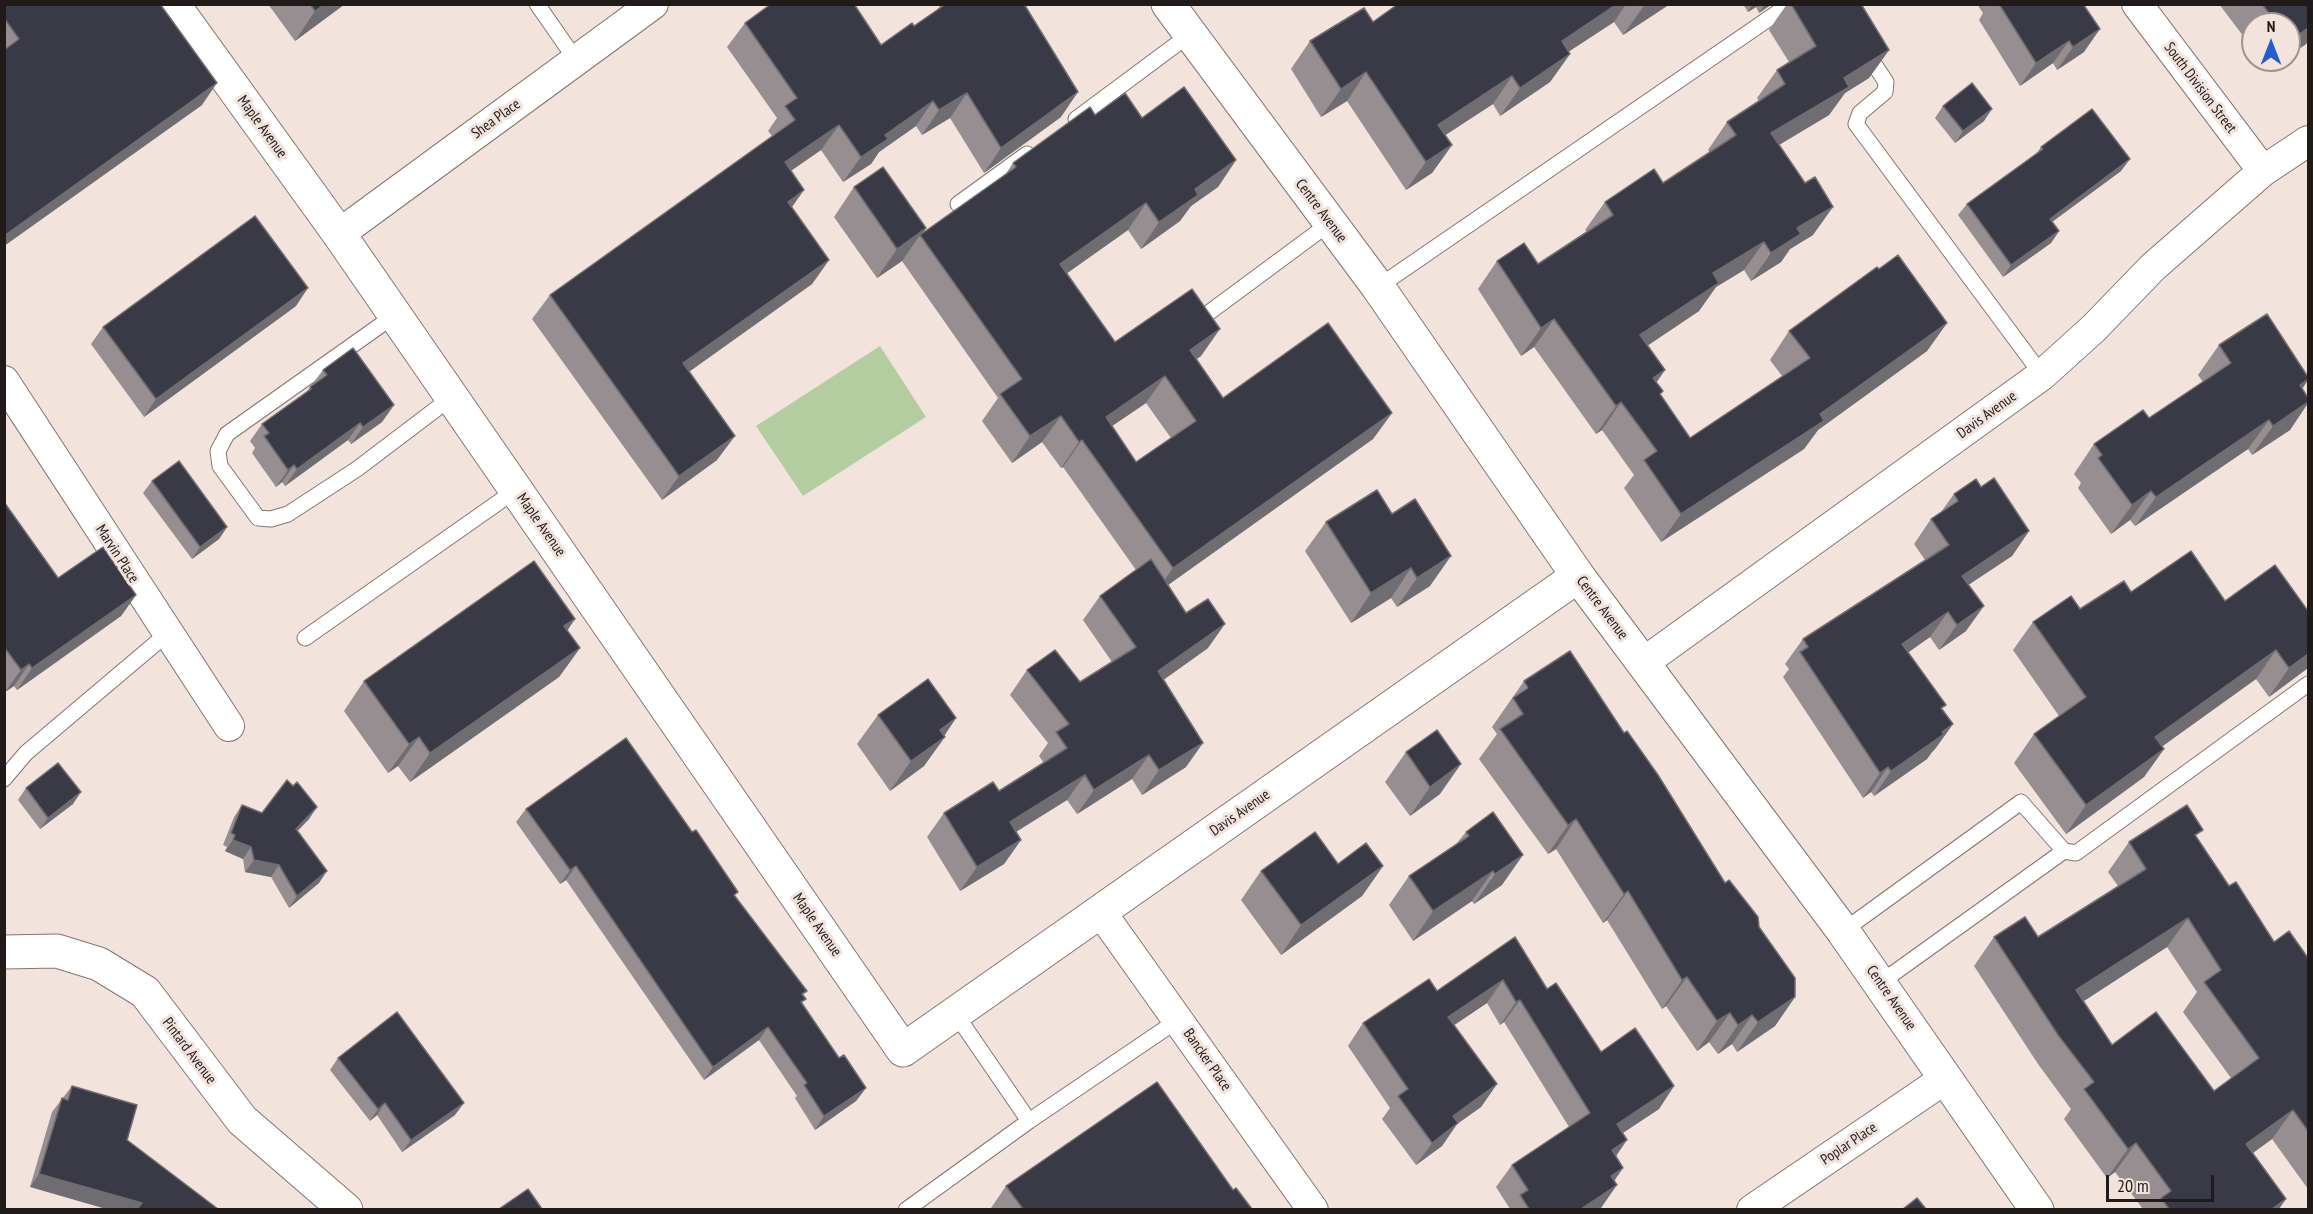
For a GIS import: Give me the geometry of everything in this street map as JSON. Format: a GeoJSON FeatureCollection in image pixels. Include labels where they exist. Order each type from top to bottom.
{"type":"FeatureCollection","features":[{"type":"Feature","properties":{"kind":"street","name":"Maple Avenue"},"geometry":{"type":"LineString","coordinates":[[173,4],[339,234],[903,1050]]}},
{"type":"Feature","properties":{"kind":"street","name":"Shea Place"},"geometry":{"type":"LineString","coordinates":[[339,234],[653,4]]}},
{"type":"Feature","properties":{"kind":"street","name":"Centre Avenue"},"geometry":{"type":"LineString","coordinates":[[1168,4],[1378,287],[1578,576],[1843,931],[2037,1209]]}},
{"type":"Feature","properties":{"kind":"street","name":"South Division Street"},"geometry":{"type":"LineString","coordinates":[[2137,4],[2264,171]]}},
{"type":"Feature","properties":{"kind":"street","name":"Davis Avenue"},"geometry":{"type":"LineString","coordinates":[[1643,663],[2042,375],[2094,328],[2153,267],[2264,171],[2308,141]]}},
{"type":"Feature","properties":{"kind":"street","name":"Marvin Place"},"geometry":{"type":"LineString","coordinates":[[4,381],[229,726]]}},
{"type":"Feature","properties":{"kind":"street","name":"Davis Avenue"},"geometry":{"type":"LineString","coordinates":[[903,1050],[1578,576]]}},
{"type":"Feature","properties":{"kind":"street","name":"Bancker Place"},"geometry":{"type":"LineString","coordinates":[[1101,910],[1313,1209]]}},
{"type":"Feature","properties":{"kind":"street","name":"Pintard Avenue"},"geometry":{"type":"LineString","coordinates":[[4,952],[57,951],[99,964],[145,992],[242,1120],[346,1209]]}},
{"type":"Feature","properties":{"kind":"street","name":"Poplar Place"},"geometry":{"type":"LineString","coordinates":[[1752,1209],[1946,1078]]}},
{"type":"Feature","properties":{"kind":"lane"},"geometry":{"type":"LineString","coordinates":[[537,4],[576,60]]}},
{"type":"Feature","properties":{"kind":"lane"},"geometry":{"type":"LineString","coordinates":[[1378,287],[1790,4]]}},
{"type":"Feature","properties":{"kind":"lane"},"geometry":{"type":"LineString","coordinates":[[1067,125],[1189,35]]}},
{"type":"Feature","properties":{"kind":"lane"},"geometry":{"type":"LineString","coordinates":[[1860,44],[1886,82],[1885,92],[1860,113],[1856,124],[2042,375]]}},
{"type":"Feature","properties":{"kind":"lane"},"geometry":{"type":"LineString","coordinates":[[958,204],[1039,146]]}},
{"type":"Feature","properties":{"kind":"lane"},"geometry":{"type":"LineString","coordinates":[[1199,320],[1330,223]]}},
{"type":"Feature","properties":{"kind":"lane"},"geometry":{"type":"LineString","coordinates":[[395,315],[227,434],[218,451],[220,466],[258,518],[271,519],[288,514],[357,469],[452,397]]}},
{"type":"Feature","properties":{"kind":"lane"},"geometry":{"type":"LineString","coordinates":[[305,638],[516,490]]}},
{"type":"Feature","properties":{"kind":"lane"},"geometry":{"type":"LineString","coordinates":[[4,780],[26,753],[168,633]]}},
{"type":"Feature","properties":{"kind":"lane"},"geometry":{"type":"LineString","coordinates":[[1843,931],[2021,802],[2064,851],[2076,853],[2308,684]]}},
{"type":"Feature","properties":{"kind":"lane"},"geometry":{"type":"LineString","coordinates":[[1880,983],[1963,921],[2064,851]]}},
{"type":"Feature","properties":{"kind":"lane"},"geometry":{"type":"LineString","coordinates":[[955,1013],[1029,1121]]}},
{"type":"Feature","properties":{"kind":"lane"},"geometry":{"type":"LineString","coordinates":[[906,1209],[1029,1121],[1178,1020]]}},
{"type":"Feature","properties":{"kind":"green space"},"geometry":{"type":"Polygon","coordinates":[[[880,346],[926,417],[803,496],[756,426],[880,346]]]}},
{"type":"Feature","properties":{"kind":"building"},"geometry":{"type":"Polygon","coordinates":[[[4,4],[160,4],[217,83],[4,236],[4,50],[19,39],[4,18],[4,4]]]}},
{"type":"Feature","properties":{"kind":"building"},"geometry":{"type":"Polygon","coordinates":[[[310,4],[325,4],[315,11],[310,4]]]}},
{"type":"Feature","properties":{"kind":"building"},"geometry":{"type":"Polygon","coordinates":[[[771,4],[854,4],[881,45],[912,23],[914,26],[946,4],[1024,4],[1078,92],[1001,148],[967,93],[939,110],[933,101],[885,135],[888,139],[861,157],[839,125],[785,162],[804,190],[788,202],[829,260],[683,363],[735,436],[679,476],[550,295],[795,120],[785,106],[797,98],[745,23],[771,4]]]}},
{"type":"Feature","properties":{"kind":"building"},"geometry":{"type":"Polygon","coordinates":[[[1398,4],[1617,4],[1562,41],[1570,54],[1520,88],[1512,76],[1438,125],[1452,145],[1426,162],[1366,72],[1341,89],[1310,41],[1364,8],[1373,22],[1398,4]]]}},
{"type":"Feature","properties":{"kind":"building"},"geometry":{"type":"Polygon","coordinates":[[[1791,4],[1861,4],[1889,50],[1844,78],[1849,87],[1771,133],[1805,183],[1815,177],[1833,207],[1797,228],[1801,234],[1771,253],[1764,242],[1713,273],[1719,283],[1640,335],[1665,370],[1653,378],[1663,391],[1660,394],[1690,438],[1810,358],[1789,331],[1877,267],[1879,269],[1898,255],[1947,323],[1820,414],[1824,421],[1681,514],[1644,460],[1657,451],[1621,402],[1616,406],[1554,319],[1541,328],[1497,261],[1524,243],[1538,264],[1613,215],[1605,202],[1654,169],[1663,183],[1736,135],[1727,122],[1785,84],[1777,70],[1816,46],[1791,4]]]}},
{"type":"Feature","properties":{"kind":"building"},"geometry":{"type":"Polygon","coordinates":[[[1999,4],[2083,4],[2100,29],[2073,47],[2069,41],[2036,63],[1999,4]]]}},
{"type":"Feature","properties":{"kind":"building"},"geometry":{"type":"Polygon","coordinates":[[[2262,4],[2308,4],[2308,28],[2301,33],[2301,12],[2268,12],[2262,4]]]}},
{"type":"Feature","properties":{"kind":"building"},"geometry":{"type":"Polygon","coordinates":[[[1972,83],[1992,109],[1963,131],[1943,106],[1972,83]]]}},
{"type":"Feature","properties":{"kind":"building"},"geometry":{"type":"Polygon","coordinates":[[[1184,87],[1236,160],[1195,189],[1198,195],[1159,222],[1146,203],[1060,264],[1115,342],[1192,289],[1220,329],[1190,350],[1223,398],[1328,323],[1392,413],[1173,568],[1082,440],[1079,442],[1061,416],[1030,436],[1000,394],[1022,379],[920,235],[1016,167],[1013,163],[1090,107],[1095,115],[1125,93],[1142,118],[1184,87]],[[1165,376],[1106,417],[1136,462],[1196,421],[1165,376]]]}},
{"type":"Feature","properties":{"kind":"building"},"geometry":{"type":"Polygon","coordinates":[[[2092,109],[2130,159],[2050,219],[2059,231],[2011,265],[1967,204],[2043,149],[2041,147],[2092,109]]]}},
{"type":"Feature","properties":{"kind":"building"},"geometry":{"type":"Polygon","coordinates":[[[883,167],[926,228],[897,249],[854,187],[883,167]]]}},
{"type":"Feature","properties":{"kind":"building"},"geometry":{"type":"Polygon","coordinates":[[[255,216],[308,288],[156,399],[103,327],[255,216]]]}},
{"type":"Feature","properties":{"kind":"building"},"geometry":{"type":"Polygon","coordinates":[[[2267,314],[2308,377],[2300,385],[2308,402],[2273,426],[2269,420],[2156,497],[2151,491],[2132,505],[2098,458],[2102,455],[2094,444],[2143,410],[2149,418],[2231,363],[2219,345],[2267,314]]]}},
{"type":"Feature","properties":{"kind":"building"},"geometry":{"type":"Polygon","coordinates":[[[353,348],[394,405],[363,427],[360,423],[297,469],[294,465],[288,470],[264,436],[269,433],[262,424],[311,389],[310,387],[327,375],[323,370],[353,348]]]}},
{"type":"Feature","properties":{"kind":"building"},"geometry":{"type":"Polygon","coordinates":[[[179,461],[227,527],[200,547],[152,481],[179,461]]]}},
{"type":"Feature","properties":{"kind":"building"},"geometry":{"type":"Polygon","coordinates":[[[1994,478],[2029,531],[1962,576],[1984,606],[1957,625],[1948,612],[1902,644],[1946,705],[1941,708],[1953,724],[1942,732],[1944,734],[1891,771],[1888,767],[1880,773],[1800,652],[1808,647],[1803,639],[1949,545],[1931,519],[1958,501],[1954,494],[1976,479],[1981,487],[1994,478]]]}},
{"type":"Feature","properties":{"kind":"building"},"geometry":{"type":"Polygon","coordinates":[[[1377,490],[1392,514],[1415,499],[1451,556],[1417,578],[1411,568],[1371,593],[1326,522],[1377,490]]]}},
{"type":"Feature","properties":{"kind":"building"},"geometry":{"type":"Polygon","coordinates":[[[4,502],[58,578],[103,547],[136,595],[32,668],[29,664],[21,670],[4,647],[4,502]]]}},
{"type":"Feature","properties":{"kind":"building"},"geometry":{"type":"Polygon","coordinates":[[[2191,551],[2225,601],[2275,565],[2308,611],[2308,654],[2289,668],[2276,650],[2155,737],[2164,749],[2086,805],[2034,734],[2086,697],[2033,622],[2071,596],[2080,609],[2124,581],[2131,592],[2191,551]]]}},
{"type":"Feature","properties":{"kind":"building"},"geometry":{"type":"Polygon","coordinates":[[[1151,559],[1186,613],[1208,599],[1225,624],[1158,671],[1203,743],[1159,770],[1149,755],[1094,790],[1085,775],[1010,822],[1021,840],[977,867],[944,813],[993,782],[999,791],[1067,748],[1056,732],[1069,724],[1027,670],[1055,650],[1080,682],[1136,647],[1100,596],[1151,559]]]}},
{"type":"Feature","properties":{"kind":"building"},"geometry":{"type":"Polygon","coordinates":[[[534,561],[575,619],[564,626],[580,648],[430,753],[419,737],[409,744],[364,681],[534,561]]]}},
{"type":"Feature","properties":{"kind":"building"},"geometry":{"type":"Polygon","coordinates":[[[1570,651],[1624,733],[1627,731],[1658,775],[1725,883],[1729,880],[1758,917],[1759,927],[1795,978],[1795,997],[1758,1022],[1752,1015],[1738,1025],[1730,1013],[1717,1021],[1687,977],[1682,980],[1628,891],[1624,894],[1576,819],[1568,825],[1500,729],[1523,714],[1513,698],[1528,688],[1524,681],[1570,651]]]}},
{"type":"Feature","properties":{"kind":"building"},"geometry":{"type":"Polygon","coordinates":[[[928,679],[956,718],[940,730],[945,737],[911,761],[878,715],[928,679]]]}},
{"type":"Feature","properties":{"kind":"building"},"geometry":{"type":"Polygon","coordinates":[[[1437,730],[1461,764],[1430,787],[1406,752],[1437,730]]]}},
{"type":"Feature","properties":{"kind":"building"},"geometry":{"type":"Polygon","coordinates":[[[626,738],[692,832],[696,830],[738,892],[734,895],[807,991],[802,994],[806,999],[801,1002],[839,1058],[844,1055],[866,1088],[824,1116],[804,1085],[807,1083],[768,1027],[713,1067],[576,866],[570,870],[526,809],[626,738]]]}},
{"type":"Feature","properties":{"kind":"building"},"geometry":{"type":"Polygon","coordinates":[[[58,763],[81,792],[48,818],[26,788],[58,763]]]}},
{"type":"Feature","properties":{"kind":"building"},"geometry":{"type":"Polygon","coordinates":[[[287,780],[293,786],[297,782],[317,807],[296,829],[327,871],[297,896],[279,865],[254,860],[251,847],[233,840],[235,835],[231,833],[242,805],[262,813],[287,780]]]}},
{"type":"Feature","properties":{"kind":"building"},"geometry":{"type":"Polygon","coordinates":[[[2187,805],[2203,830],[2195,835],[2229,886],[2236,882],[2274,942],[2289,931],[2308,958],[2308,1131],[2293,1110],[2246,1144],[2286,1199],[2272,1209],[2169,1209],[2161,1198],[2171,1191],[2136,1143],[2128,1149],[2084,1089],[2094,1082],[2058,1035],[1994,937],[2025,917],[2038,937],[2146,869],[2129,842],[2187,805]],[[2188,918],[2076,990],[2112,1045],[2156,1012],[2214,1091],[2259,1058],[2204,982],[2221,970],[2188,918]]]}},
{"type":"Feature","properties":{"kind":"building"},"geometry":{"type":"Polygon","coordinates":[[[1493,812],[1523,855],[1495,874],[1493,871],[1433,911],[1409,876],[1469,836],[1466,832],[1493,812]]]}},
{"type":"Feature","properties":{"kind":"building"},"geometry":{"type":"Polygon","coordinates":[[[1315,832],[1338,864],[1366,843],[1383,866],[1301,925],[1261,871],[1315,832]]]}},
{"type":"Feature","properties":{"kind":"building"},"geometry":{"type":"Polygon","coordinates":[[[1515,937],[1547,989],[1556,983],[1601,1052],[1635,1028],[1674,1086],[1617,1124],[1627,1140],[1612,1150],[1623,1168],[1611,1176],[1617,1185],[1581,1209],[1529,1209],[1520,1195],[1528,1190],[1512,1165],[1590,1113],[1520,1000],[1516,1002],[1503,980],[1448,1017],[1497,1084],[1453,1116],[1458,1123],[1432,1143],[1398,1096],[1408,1089],[1363,1023],[1429,979],[1437,991],[1515,937]]]}},
{"type":"Feature","properties":{"kind":"building"},"geometry":{"type":"Polygon","coordinates":[[[397,1012],[464,1103],[411,1140],[385,1103],[378,1109],[338,1058],[397,1012]]]}},
{"type":"Feature","properties":{"kind":"building"},"geometry":{"type":"Polygon","coordinates":[[[1157,1082],[1233,1190],[1236,1188],[1252,1209],[1023,1209],[1006,1186],[1157,1082]]]}},
{"type":"Feature","properties":{"kind":"building"},"geometry":{"type":"Polygon","coordinates":[[[72,1086],[137,1105],[127,1140],[218,1209],[137,1209],[142,1203],[39,1174],[62,1098],[68,1100],[72,1086]]]}},
{"type":"Feature","properties":{"kind":"building"},"geometry":{"type":"Polygon","coordinates":[[[528,1189],[542,1209],[499,1209],[528,1189]]]}},
{"type":"Feature","properties":{"kind":"building"},"geometry":{"type":"Polygon","coordinates":[[[1917,1198],[1926,1209],[1903,1209],[1917,1198]]]}}]}
